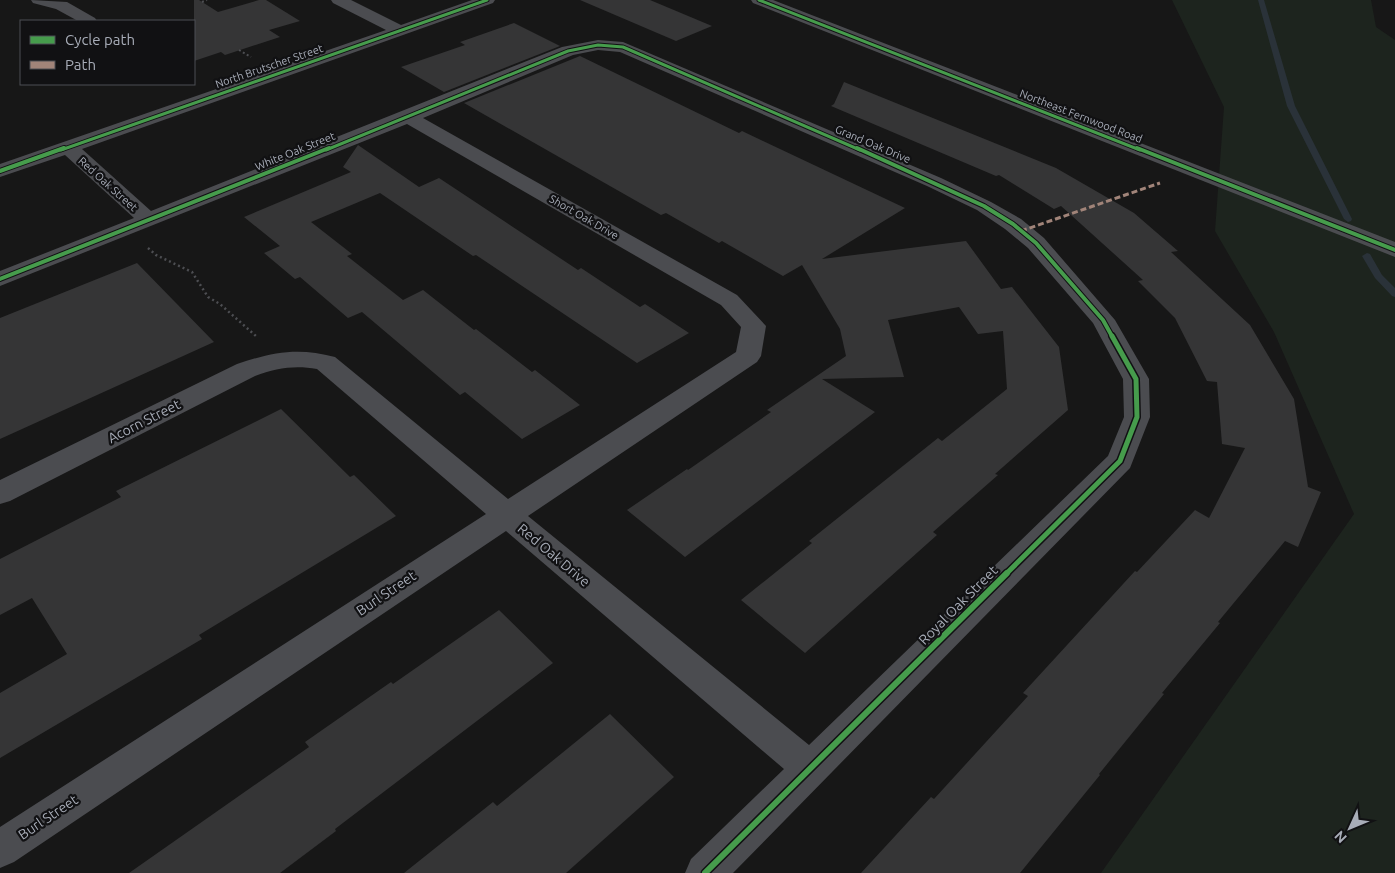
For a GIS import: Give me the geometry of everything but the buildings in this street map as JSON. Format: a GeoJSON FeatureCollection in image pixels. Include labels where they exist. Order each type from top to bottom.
{"type":"FeatureCollection","features":[{"type":"Feature","properties":{"kind":"street"},"geometry":{"type":"LineString","coordinates":[[39,0],[61,5],[87,20]]}},
{"type":"Feature","properties":{"kind":"street"},"geometry":{"type":"LineString","coordinates":[[339,0],[400,31]]}},
{"type":"Feature","properties":{"kind":"street"},"geometry":{"type":"LineString","coordinates":[[368,0],[418,24]]}},
{"type":"Feature","properties":{"kind":"street","name":"North Brutscher Street"},"geometry":{"type":"LineString","coordinates":[[0,171],[488,0]]}},
{"type":"Feature","properties":{"kind":"street","name":"Northeast Fernwood Road"},"geometry":{"type":"LineString","coordinates":[[759,0],[1395,250]]}},
{"type":"Feature","properties":{"kind":"street","name":"White Oak Street"},"geometry":{"type":"LineString","coordinates":[[0,279],[408,117],[568,51],[598,45]]}},
{"type":"Feature","properties":{"kind":"street","name":"Grand Oak Drive"},"geometry":{"type":"LineString","coordinates":[[598,45],[623,47],[934,182],[984,206],[1013,224],[1036,243],[1103,320]]}},
{"type":"Feature","properties":{"kind":"street","name":"Short Oak Drive"},"geometry":{"type":"LineString","coordinates":[[408,117],[729,300],[754,326]]}},
{"type":"Feature","properties":{"kind":"street","name":"Red Oak Street"},"geometry":{"type":"LineString","coordinates":[[68,147],[148,220]]}},
{"type":"Feature","properties":{"kind":"street","name":"Royal Oak Street"},"geometry":{"type":"LineString","coordinates":[[706,873],[809,768],[1120,460],[1137,417],[1136,379],[1103,320]]}},
{"type":"Feature","properties":{"kind":"street","name":"Burl Street"},"geometry":{"type":"LineString","coordinates":[[0,849],[505,514],[748,356],[754,326]]}},
{"type":"Feature","properties":{"kind":"street","name":"Red Oak Drive"},"geometry":{"type":"LineString","coordinates":[[281,360],[312,359],[326,363],[809,768]]}},
{"type":"Feature","properties":{"kind":"street","name":"Acorn Street"},"geometry":{"type":"LineString","coordinates":[[0,494],[246,370],[281,360]]}},
{"type":"Feature","properties":{"kind":"path"},"geometry":{"type":"LineString","coordinates":[[202,2],[207,0]]}},
{"type":"Feature","properties":{"kind":"path"},"geometry":{"type":"LineString","coordinates":[[126,228],[156,255],[192,272],[208,297],[220,304],[281,360]]}},
{"type":"Feature","properties":{"kind":"shaded area"},"geometry":{"type":"Polygon","coordinates":[[[1172,0],[1371,0],[1376,27],[1395,40],[1395,873],[1101,873],[1354,514],[1274,332],[1215,231],[1224,107],[1172,0]]]}},
{"type":"Feature","properties":{"kind":"waterway"},"geometry":{"type":"LineString","coordinates":[[1261,0],[1291,106],[1348,219]]}},
{"type":"Feature","properties":{"kind":"waterway"},"geometry":{"type":"LineString","coordinates":[[1367,256],[1378,276],[1395,294]]}},
{"type":"Feature","properties":{"kind":"marked path"},"geometry":{"type":"LineString","coordinates":[[1021,231],[1160,183]]}},
{"type":"Feature","properties":{"kind":"cycle path"},"geometry":{"type":"LineString","coordinates":[[0,171],[487,0]]}},
{"type":"Feature","properties":{"kind":"cycle path"},"geometry":{"type":"LineString","coordinates":[[759,0],[1395,250]]}},
{"type":"Feature","properties":{"kind":"cycle path"},"geometry":{"type":"LineString","coordinates":[[0,279],[408,117],[568,51],[598,45],[623,47],[934,182],[984,206],[1013,224],[1036,243],[1103,320],[1136,379],[1137,417],[1120,461],[705,873]]}}]}
